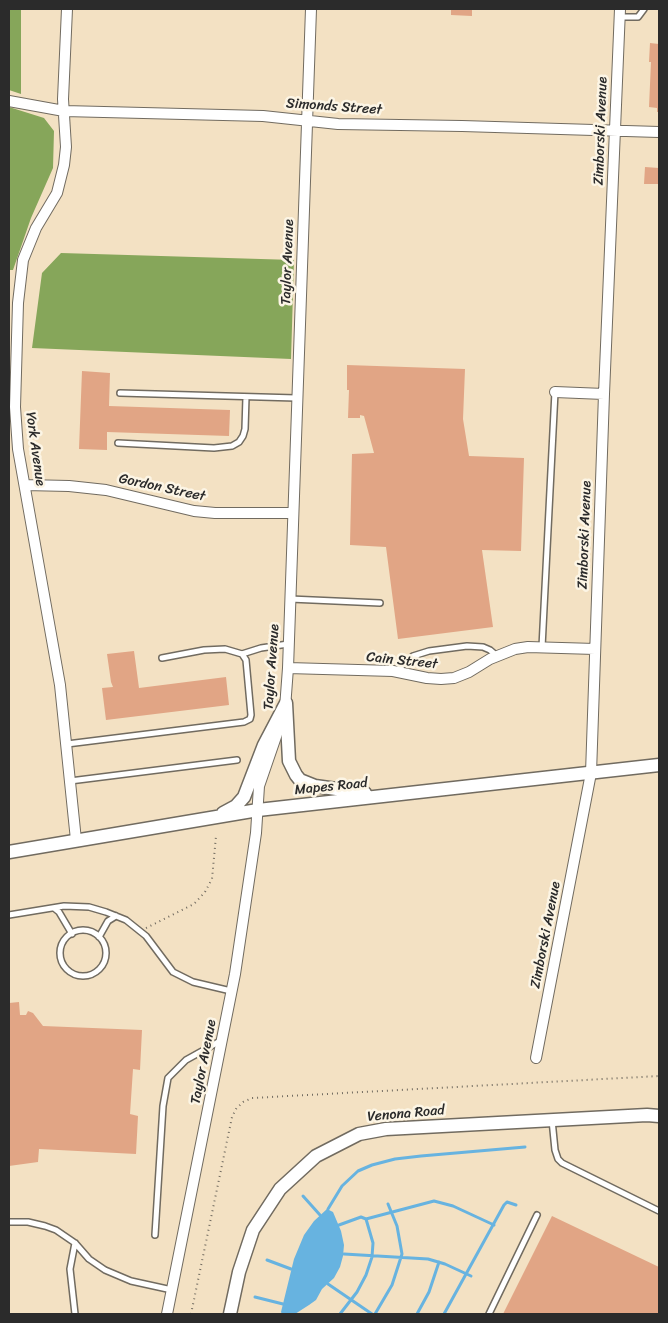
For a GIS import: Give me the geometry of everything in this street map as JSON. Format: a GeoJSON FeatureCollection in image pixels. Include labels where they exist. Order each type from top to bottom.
{"type":"FeatureCollection","features":[{"type":"Feature","properties":{"kind":"street","name":"York Avenue"},"geometry":{"type":"LineString","coordinates":[[67,9],[64,111],[66,146],[61,182],[57,193],[29,243],[23,260],[16,355],[15,407],[18,448],[60,685],[76,840]]}},
{"type":"Feature","properties":{"kind":"street","name":"Taylor Avenue"},"geometry":{"type":"LineString","coordinates":[[167,1314],[232,991],[261,777],[286,703],[311,9]]}},
{"type":"Feature","properties":{"kind":"street","name":"Zimborski Avenue"},"geometry":{"type":"LineString","coordinates":[[536,1058],[591,774],[619,13]]}},
{"type":"Feature","properties":{"kind":"street","name":"Simonds Street"},"geometry":{"type":"LineString","coordinates":[[9,101],[64,111],[263,116],[338,124],[659,132]]}},
{"type":"Feature","properties":{"kind":"street"},"geometry":{"type":"LineString","coordinates":[[554,392],[604,394]]}},
{"type":"Feature","properties":{"kind":"street","name":"Gordon Street"},"geometry":{"type":"LineString","coordinates":[[25,485],[69,486],[106,490],[194,511],[215,513],[293,512]]}},
{"type":"Feature","properties":{"kind":"street","name":"Cain Street"},"geometry":{"type":"LineString","coordinates":[[288,668],[395,672],[427,678],[454,678],[515,649],[596,649]]}},
{"type":"Feature","properties":{"kind":"street"},"geometry":{"type":"LineString","coordinates":[[286,703],[288,761],[300,780],[325,788],[393,795]]}},
{"type":"Feature","properties":{"kind":"street"},"geometry":{"type":"LineString","coordinates":[[214,817],[236,806],[244,797],[264,745],[286,703]]}},
{"type":"Feature","properties":{"kind":"street","name":"Mapes Road"},"geometry":{"type":"LineString","coordinates":[[9,852],[258,810],[659,765]]}},
{"type":"Feature","properties":{"kind":"street","name":"Venona Road"},"geometry":{"type":"LineString","coordinates":[[230,1314],[239,1272],[253,1230],[280,1189],[316,1156],[359,1134],[386,1128],[647,1115],[659,1116]]}},
{"type":"Feature","properties":{"kind":"lane"},"geometry":{"type":"LineString","coordinates":[[619,13],[638,17],[644,9]]}},
{"type":"Feature","properties":{"kind":"lane"},"geometry":{"type":"LineString","coordinates":[[542,648],[554,392]]}},
{"type":"Feature","properties":{"kind":"lane"},"geometry":{"type":"LineString","coordinates":[[120,393],[296,398]]}},
{"type":"Feature","properties":{"kind":"lane"},"geometry":{"type":"LineString","coordinates":[[118,443],[214,448],[232,446],[239,442],[245,429],[246,397]]}},
{"type":"Feature","properties":{"kind":"lane"},"geometry":{"type":"LineString","coordinates":[[290,599],[380,603]]}},
{"type":"Feature","properties":{"kind":"lane"},"geometry":{"type":"LineString","coordinates":[[162,658],[204,650],[225,649],[242,654],[261,648],[288,644]]}},
{"type":"Feature","properties":{"kind":"lane"},"geometry":{"type":"LineString","coordinates":[[395,672],[413,656],[429,651],[467,646],[483,647],[497,656]]}},
{"type":"Feature","properties":{"kind":"lane"},"geometry":{"type":"LineString","coordinates":[[66,744],[248,720],[251,715],[246,660],[242,654]]}},
{"type":"Feature","properties":{"kind":"lane"},"geometry":{"type":"LineString","coordinates":[[70,781],[237,760]]}},
{"type":"Feature","properties":{"kind":"lane"},"geometry":{"type":"LineString","coordinates":[[9,915],[54,908],[89,907],[116,916],[126,920],[146,936],[173,972],[193,982],[232,991]]}},
{"type":"Feature","properties":{"kind":"lane"},"geometry":{"type":"LineString","coordinates":[[54,908],[60,912],[72,934]]}},
{"type":"Feature","properties":{"kind":"lane"},"geometry":{"type":"LineString","coordinates":[[98,936],[108,921],[116,916]]}},
{"type":"Feature","properties":{"kind":"lane"},"geometry":{"type":"LineString","coordinates":[[84,930],[98,936],[106,950],[106,958],[98,971],[84,976],[70,972],[62,960],[62,946],[65,940],[72,934],[84,930]]}},
{"type":"Feature","properties":{"kind":"lane"},"geometry":{"type":"LineString","coordinates":[[155,1234],[163,1106],[168,1078],[186,1060],[222,1040]]}},
{"type":"Feature","properties":{"kind":"lane"},"geometry":{"type":"LineString","coordinates":[[552,1120],[555,1150],[558,1159],[562,1163],[659,1211]]}},
{"type":"Feature","properties":{"kind":"lane"},"geometry":{"type":"LineString","coordinates":[[489,1314],[537,1214]]}},
{"type":"Feature","properties":{"kind":"lane"},"geometry":{"type":"LineString","coordinates":[[9,1222],[28,1222],[56,1230],[75,1243],[88,1259],[105,1270],[131,1281],[172,1290]]}},
{"type":"Feature","properties":{"kind":"lane"},"geometry":{"type":"LineString","coordinates":[[74,1314],[70,1269],[75,1243]]}},
{"type":"Feature","properties":{"kind":"path"},"geometry":{"type":"LineString","coordinates":[[146,928],[194,904],[205,892],[212,879],[216,836]]}},
{"type":"Feature","properties":{"kind":"green space"},"geometry":{"type":"Polygon","coordinates":[[[9,9],[21,9],[21,94],[9,90],[9,9]]]}},
{"type":"Feature","properties":{"kind":"green space"},"geometry":{"type":"Polygon","coordinates":[[[9,107],[44,118],[54,131],[53,168],[31,218],[13,270],[9,270],[9,107]]]}},
{"type":"Feature","properties":{"kind":"green space"},"geometry":{"type":"Polygon","coordinates":[[[61,253],[294,260],[291,359],[32,348],[42,273],[61,253]]]}},
{"type":"Feature","properties":{"kind":"water"},"geometry":{"type":"Polygon","coordinates":[[[327,1209],[333,1212],[341,1231],[344,1245],[340,1267],[334,1278],[322,1289],[316,1300],[295,1314],[282,1314],[294,1259],[304,1235],[314,1221],[327,1209]]]}},
{"type":"Feature","properties":{"kind":"building"},"geometry":{"type":"Polygon","coordinates":[[[451,9],[472,9],[472,16],[451,15],[451,9]]]}},
{"type":"Feature","properties":{"kind":"building"},"geometry":{"type":"Polygon","coordinates":[[[650,43],[659,44],[659,112],[657,112],[657,108],[649,107],[650,43]]]}},
{"type":"Feature","properties":{"kind":"building"},"geometry":{"type":"Polygon","coordinates":[[[645,167],[659,168],[659,184],[644,184],[645,167]]]}},
{"type":"Feature","properties":{"kind":"building"},"geometry":{"type":"Polygon","coordinates":[[[347,365],[465,369],[463,419],[469,456],[524,458],[521,551],[482,550],[493,627],[398,639],[386,547],[350,545],[352,454],[374,453],[364,416],[348,418],[349,390],[347,390],[347,365]]]}},
{"type":"Feature","properties":{"kind":"building"},"geometry":{"type":"Polygon","coordinates":[[[82,371],[110,373],[109,406],[230,410],[229,436],[107,432],[107,450],[79,449],[82,371]]]}},
{"type":"Feature","properties":{"kind":"building"},"geometry":{"type":"Polygon","coordinates":[[[134,651],[139,688],[226,677],[229,705],[106,720],[102,688],[113,687],[107,654],[134,651]]]}},
{"type":"Feature","properties":{"kind":"building"},"geometry":{"type":"Polygon","coordinates":[[[19,1002],[20,1015],[26,1015],[28,1011],[33,1013],[43,1026],[142,1030],[140,1070],[133,1069],[130,1114],[138,1116],[136,1154],[39,1149],[38,1162],[9,1166],[9,1003],[19,1002]]]}},
{"type":"Feature","properties":{"kind":"building"},"geometry":{"type":"Polygon","coordinates":[[[552,1216],[659,1267],[659,1314],[503,1314],[552,1216]]]}},
{"type":"Feature","properties":{"kind":"waterway"},"geometry":{"type":"LineString","coordinates":[[328,1209],[342,1186],[358,1171],[372,1165],[395,1159],[525,1147]]}},
{"type":"Feature","properties":{"kind":"waterway"},"geometry":{"type":"LineString","coordinates":[[303,1196],[320,1215]]}},
{"type":"Feature","properties":{"kind":"waterway"},"geometry":{"type":"LineString","coordinates":[[366,1219],[434,1201],[453,1206],[494,1225]]}},
{"type":"Feature","properties":{"kind":"waterway"},"geometry":{"type":"LineString","coordinates":[[444,1314],[504,1205],[507,1202],[516,1205]]}},
{"type":"Feature","properties":{"kind":"waterway"},"geometry":{"type":"LineString","coordinates":[[375,1314],[392,1285],[402,1254],[397,1226],[388,1204]]}},
{"type":"Feature","properties":{"kind":"waterway"},"geometry":{"type":"LineString","coordinates":[[339,1225],[361,1217],[366,1219],[373,1243],[372,1257],[366,1275],[357,1292],[340,1314]]}},
{"type":"Feature","properties":{"kind":"waterway"},"geometry":{"type":"LineString","coordinates":[[344,1254],[428,1259],[445,1264],[471,1276]]}},
{"type":"Feature","properties":{"kind":"waterway"},"geometry":{"type":"LineString","coordinates":[[267,1260],[291,1269]]}},
{"type":"Feature","properties":{"kind":"waterway"},"geometry":{"type":"LineString","coordinates":[[417,1314],[429,1292],[439,1262]]}},
{"type":"Feature","properties":{"kind":"waterway"},"geometry":{"type":"LineString","coordinates":[[328,1284],[372,1314]]}},
{"type":"Feature","properties":{"kind":"waterway"},"geometry":{"type":"LineString","coordinates":[[255,1297],[283,1304]]}}]}
